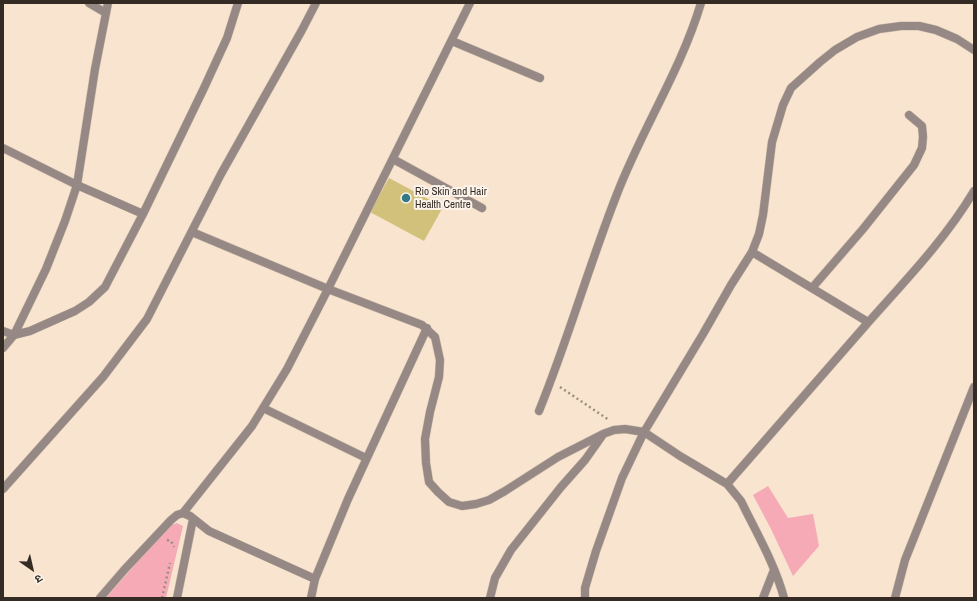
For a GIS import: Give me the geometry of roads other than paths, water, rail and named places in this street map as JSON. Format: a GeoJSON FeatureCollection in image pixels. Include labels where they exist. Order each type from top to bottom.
{"type":"FeatureCollection","features":[{"type":"Feature","properties":{"kind":"street"},"geometry":{"type":"LineString","coordinates":[[89,3],[106,13]]}},
{"type":"Feature","properties":{"kind":"street"},"geometry":{"type":"LineString","coordinates":[[3,348],[14,335],[46,269],[65,221],[77,185],[108,3]]}},
{"type":"Feature","properties":{"kind":"street"},"geometry":{"type":"LineString","coordinates":[[3,331],[14,335],[24,334],[75,311],[98,295],[105,287],[143,214],[217,60],[227,38],[238,3]]}},
{"type":"Feature","properties":{"kind":"street"},"geometry":{"type":"LineString","coordinates":[[3,489],[103,377],[147,319],[221,174],[316,3]]}},
{"type":"Feature","properties":{"kind":"street"},"geometry":{"type":"LineString","coordinates":[[100,598],[171,520],[177,515],[183,513],[252,426],[287,369],[328,290],[470,3]]}},
{"type":"Feature","properties":{"kind":"street"},"geometry":{"type":"LineString","coordinates":[[539,411],[617,194],[644,133],[676,68],[701,3]]}},
{"type":"Feature","properties":{"kind":"street"},"geometry":{"type":"LineString","coordinates":[[582,598],[584,588],[622,478],[644,432],[703,334],[730,285],[752,252],[759,234],[772,142],[782,105],[791,88],[804,75],[835,50],[858,37],[880,29],[901,26],[919,26],[956,39],[974,50]]}},
{"type":"Feature","properties":{"kind":"street"},"geometry":{"type":"LineString","coordinates":[[452,41],[540,78]]}},
{"type":"Feature","properties":{"kind":"street"},"geometry":{"type":"LineString","coordinates":[[812,288],[863,229],[914,166],[922,148],[923,137],[922,126],[910,115]]}},
{"type":"Feature","properties":{"kind":"street"},"geometry":{"type":"LineString","coordinates":[[3,148],[77,185],[143,214]]}},
{"type":"Feature","properties":{"kind":"street"},"geometry":{"type":"LineString","coordinates":[[393,159],[482,208]]}},
{"type":"Feature","properties":{"kind":"street"},"geometry":{"type":"LineString","coordinates":[[727,484],[800,398],[909,277],[962,211],[974,191]]}},
{"type":"Feature","properties":{"kind":"street"},"geometry":{"type":"LineString","coordinates":[[192,232],[328,290],[422,324],[432,333],[436,340],[440,360],[439,377],[425,439],[426,463],[429,482],[449,502],[462,506],[489,500],[558,457],[614,430],[625,429],[644,432],[680,456],[727,484],[741,501],[781,585],[784,598]]}},
{"type":"Feature","properties":{"kind":"street"},"geometry":{"type":"LineString","coordinates":[[752,252],[868,322]]}},
{"type":"Feature","properties":{"kind":"street"},"geometry":{"type":"LineString","coordinates":[[311,598],[315,580],[366,458],[427,328]]}},
{"type":"Feature","properties":{"kind":"street"},"geometry":{"type":"LineString","coordinates":[[895,598],[905,560],[974,387]]}},
{"type":"Feature","properties":{"kind":"street"},"geometry":{"type":"LineString","coordinates":[[263,408],[366,458]]}},
{"type":"Feature","properties":{"kind":"street"},"geometry":{"type":"LineString","coordinates":[[490,598],[495,578],[511,550],[561,487],[585,460],[603,434]]}},
{"type":"Feature","properties":{"kind":"street"},"geometry":{"type":"LineString","coordinates":[[183,513],[190,516],[209,531],[315,580]]}},
{"type":"Feature","properties":{"kind":"street"},"geometry":{"type":"LineString","coordinates":[[177,598],[193,519]]}},
{"type":"Feature","properties":{"kind":"street"},"geometry":{"type":"LineString","coordinates":[[763,598],[774,570]]}},
{"type":"Feature","properties":{"kind":"street"},"geometry":{"type":"LineString","coordinates":[[584,588],[585,598]]}},
{"type":"Feature","properties":{"kind":"place","name":"Rio Skin and Hair Health Centre"},"geometry":{"type":"Point","coordinates":[406,198]}}]}
